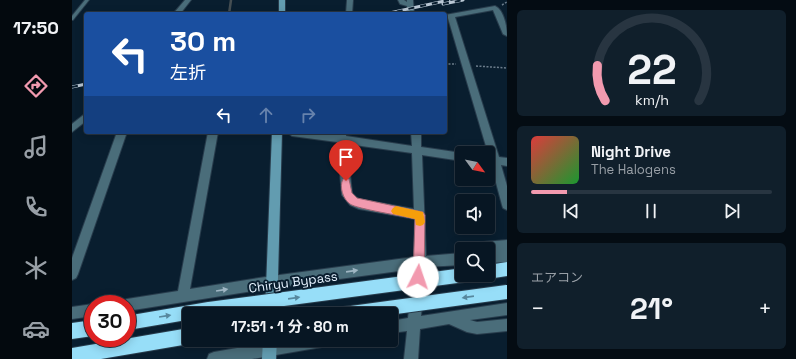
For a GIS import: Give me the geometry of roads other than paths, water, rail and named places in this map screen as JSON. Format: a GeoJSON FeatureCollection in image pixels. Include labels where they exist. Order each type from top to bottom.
{"type":"FeatureCollection","features":[{"type":"Feature","properties":{"kind":"highway"},"geometry":{"type":"LineString","coordinates":[[495,271],[507,269]]}},
{"type":"Feature","properties":{"kind":"highway","name":"Chiryu Bypass"},"geometry":{"type":"LineString","coordinates":[[136,321],[209,309],[455,276]]}},
{"type":"Feature","properties":{"kind":"highway"},"geometry":{"type":"LineString","coordinates":[[396,307],[507,292]]}},
{"type":"Feature","properties":{"kind":"highway"},"geometry":{"type":"LineString","coordinates":[[72,331],[84,329]]}},
{"type":"Feature","properties":{"kind":"highway"},"geometry":{"type":"LineString","coordinates":[[72,356],[182,337]]}},
{"type":"Feature","properties":{"kind":"street"},"geometry":{"type":"LineString","coordinates":[[178,12],[188,0]]}},
{"type":"Feature","properties":{"kind":"street"},"geometry":{"type":"LineString","coordinates":[[282,0],[282,12]]}},
{"type":"Feature","properties":{"kind":"street"},"geometry":{"type":"LineString","coordinates":[[349,12],[350,0]]}},
{"type":"Feature","properties":{"kind":"street"},"geometry":{"type":"LineString","coordinates":[[401,0],[402,3],[410,3]]}},
{"type":"Feature","properties":{"kind":"street"},"geometry":{"type":"LineString","coordinates":[[488,146],[448,16],[495,8],[507,34]]}},
{"type":"Feature","properties":{"kind":"street"},"geometry":{"type":"LineString","coordinates":[[74,127],[84,118]]}},
{"type":"Feature","properties":{"kind":"street"},"geometry":{"type":"LineString","coordinates":[[74,127],[84,126]]}},
{"type":"Feature","properties":{"kind":"street"},"geometry":{"type":"LineString","coordinates":[[72,274],[121,134]]}},
{"type":"Feature","properties":{"kind":"street"},"geometry":{"type":"LineString","coordinates":[[184,296],[214,134]]}},
{"type":"Feature","properties":{"kind":"street"},"geometry":{"type":"LineString","coordinates":[[271,307],[277,134]]}},
{"type":"Feature","properties":{"kind":"street"},"geometry":{"type":"LineString","coordinates":[[317,134],[342,136],[417,151],[455,156]]}},
{"type":"Feature","properties":{"kind":"street"},"geometry":{"type":"LineString","coordinates":[[411,359],[420,262],[420,215],[416,134]]}},
{"type":"Feature","properties":{"kind":"street"},"geometry":{"type":"LineString","coordinates":[[342,136],[347,195],[359,204],[420,215]]}},
{"type":"Feature","properties":{"kind":"street"},"geometry":{"type":"LineString","coordinates":[[495,160],[507,162]]}},
{"type":"Feature","properties":{"kind":"street"},"geometry":{"type":"LineString","coordinates":[[495,169],[507,206]]}},
{"type":"Feature","properties":{"kind":"street"},"geometry":{"type":"LineString","coordinates":[[495,246],[507,245]]}},
{"type":"Feature","properties":{"kind":"street"},"geometry":{"type":"LineString","coordinates":[[495,257],[507,256]]}},
{"type":"Feature","properties":{"kind":"street"},"geometry":{"type":"LineString","coordinates":[[136,304],[272,282],[420,262],[455,259]]}},
{"type":"Feature","properties":{"kind":"street"},"geometry":{"type":"LineString","coordinates":[[398,326],[507,309]]}},
{"type":"Feature","properties":{"kind":"street"},"geometry":{"type":"LineString","coordinates":[[72,313],[84,311]]}},
{"type":"Feature","properties":{"kind":"street"},"geometry":{"type":"LineString","coordinates":[[449,317],[467,326],[477,328],[507,325]]}},
{"type":"Feature","properties":{"kind":"street"},"geometry":{"type":"LineString","coordinates":[[214,359],[282,347]]}},
{"type":"Feature","properties":{"kind":"lane"},"geometry":{"type":"LineString","coordinates":[[72,19],[87,0]]}},
{"type":"Feature","properties":{"kind":"waterway"},"geometry":{"type":"LineString","coordinates":[[229,12],[231,0]]}},
{"type":"Feature","properties":{"kind":"railway"},"geometry":{"type":"LineString","coordinates":[[394,12],[449,0]]}},
{"type":"Feature","properties":{"kind":"railway"},"geometry":{"type":"LineString","coordinates":[[443,4],[463,0]]}},
{"type":"Feature","properties":{"kind":"railway"},"geometry":{"type":"LineString","coordinates":[[72,87],[84,84]]}}]}
